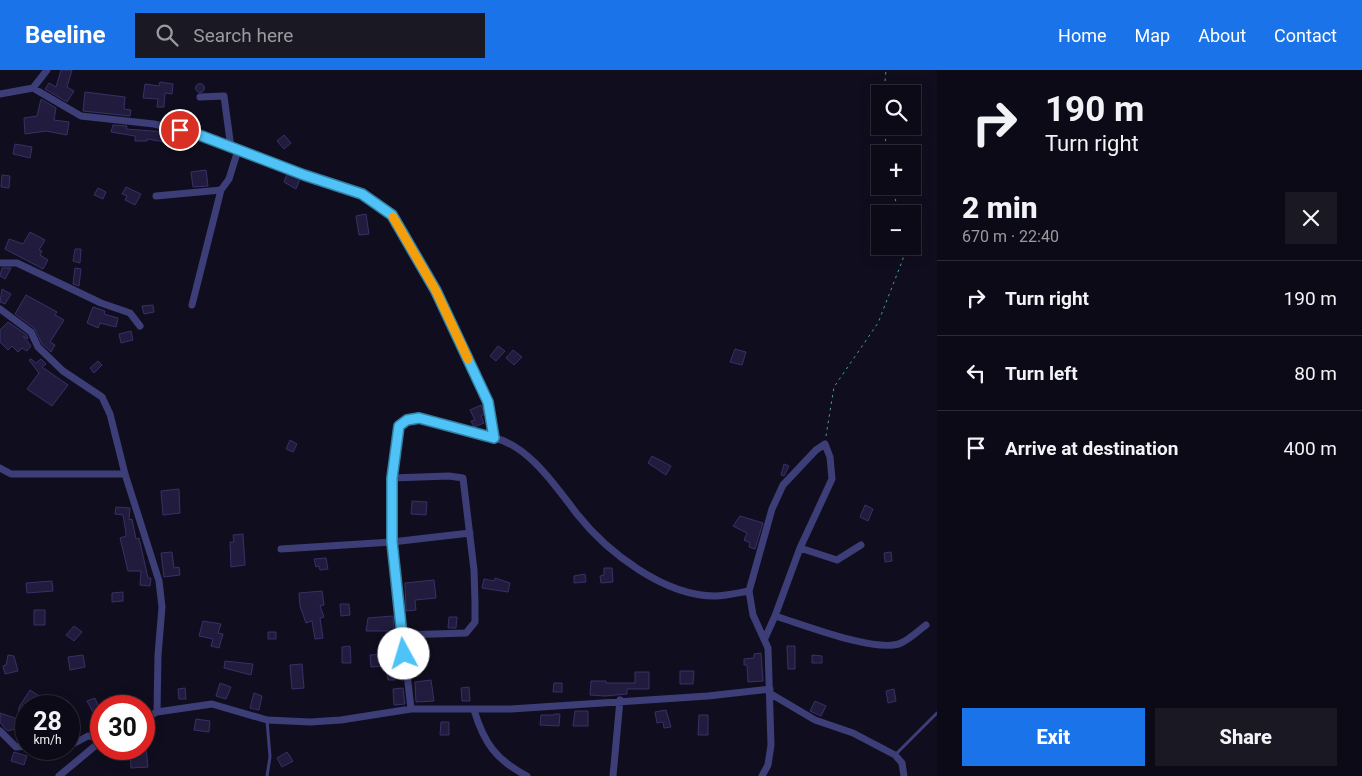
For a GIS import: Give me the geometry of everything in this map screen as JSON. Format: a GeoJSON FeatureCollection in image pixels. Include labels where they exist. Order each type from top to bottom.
{"type":"FeatureCollection","features":[{"type":"Feature","properties":{"kind":"street"},"geometry":{"type":"LineString","coordinates":[[33,88],[47,70]]}},
{"type":"Feature","properties":{"kind":"street"},"geometry":{"type":"LineString","coordinates":[[0,94],[33,88],[81,116],[154,124],[186,131],[362,194],[392,215],[436,291],[488,402],[494,438]]}},
{"type":"Feature","properties":{"kind":"street"},"geometry":{"type":"LineString","coordinates":[[192,305],[221,190],[229,179],[235,149],[224,96],[200,97]]}},
{"type":"Feature","properties":{"kind":"street"},"geometry":{"type":"LineString","coordinates":[[156,196],[221,190]]}},
{"type":"Feature","properties":{"kind":"street"},"geometry":{"type":"LineString","coordinates":[[0,263],[17,263],[101,303],[130,313],[140,326]]}},
{"type":"Feature","properties":{"kind":"street"},"geometry":{"type":"LineString","coordinates":[[0,309],[31,332],[38,347],[63,371],[102,397],[110,414],[125,474],[159,582],[162,607],[158,655],[157,712],[212,704],[267,720],[310,722],[341,720],[411,709],[474,710],[770,692],[814,720],[852,732],[896,755],[902,762],[904,776]]}},
{"type":"Feature","properties":{"kind":"street"},"geometry":{"type":"LineString","coordinates":[[411,709],[392,542],[392,478],[399,426],[407,420],[419,418],[503,440],[550,476],[578,515],[601,540],[640,570],[665,584],[691,592],[714,596],[748,591]]}},
{"type":"Feature","properties":{"kind":"street"},"geometry":{"type":"LineString","coordinates":[[762,776],[770,754],[768,648],[765,638],[753,616],[748,591],[772,509],[783,485],[816,450],[825,444],[830,456],[832,479],[800,548],[765,638]]}},
{"type":"Feature","properties":{"kind":"street"},"geometry":{"type":"LineString","coordinates":[[0,468],[11,474],[125,474]]}},
{"type":"Feature","properties":{"kind":"street"},"geometry":{"type":"LineString","coordinates":[[392,478],[449,476],[463,478],[474,570],[475,622],[466,633],[402,636]]}},
{"type":"Feature","properties":{"kind":"street"},"geometry":{"type":"LineString","coordinates":[[281,549],[392,542],[470,533]]}},
{"type":"Feature","properties":{"kind":"street"},"geometry":{"type":"LineString","coordinates":[[800,548],[837,560],[861,545]]}},
{"type":"Feature","properties":{"kind":"street"},"geometry":{"type":"LineString","coordinates":[[775,616],[866,644],[887,646],[901,644],[926,625]]}},
{"type":"Feature","properties":{"kind":"street"},"geometry":{"type":"LineString","coordinates":[[613,776],[620,700]]}},
{"type":"Feature","properties":{"kind":"street"},"geometry":{"type":"LineString","coordinates":[[474,710],[480,732],[489,747],[501,759],[527,776]]}},
{"type":"Feature","properties":{"kind":"street"},"geometry":{"type":"LineString","coordinates":[[0,731],[15,746]]}},
{"type":"Feature","properties":{"kind":"street"},"geometry":{"type":"LineString","coordinates":[[59,776],[90,750]]}},
{"type":"Feature","properties":{"kind":"lane"},"geometry":{"type":"LineString","coordinates":[[896,755],[937,713]]}},
{"type":"Feature","properties":{"kind":"lane"},"geometry":{"type":"LineString","coordinates":[[267,720],[270,757],[267,776]]}},
{"type":"Feature","properties":{"kind":"path"},"geometry":{"type":"LineString","coordinates":[[885,85],[886,70]]}},
{"type":"Feature","properties":{"kind":"path"},"geometry":{"type":"LineString","coordinates":[[825,444],[834,387],[878,324],[903,260],[903,255]]}},
{"type":"Feature","properties":{"kind":"building"},"geometry":{"type":"Polygon","coordinates":[[[61,70],[72,70],[67,87],[74,91],[67,102],[45,89],[49,83],[56,87],[61,70]]]}},
{"type":"Feature","properties":{"kind":"building"},"geometry":{"type":"Polygon","coordinates":[[[160,82],[173,84],[172,94],[165,93],[164,107],[157,107],[158,99],[143,98],[145,84],[159,86],[160,82]]]}},
{"type":"Feature","properties":{"kind":"building"},"geometry":{"type":"Polygon","coordinates":[[[200,84],[204,88],[200,92],[196,88],[200,84]]]}},
{"type":"Feature","properties":{"kind":"building"},"geometry":{"type":"Polygon","coordinates":[[[85,92],[125,97],[124,109],[131,110],[130,116],[83,111],[85,92]]]}},
{"type":"Feature","properties":{"kind":"building"},"geometry":{"type":"Polygon","coordinates":[[[41,99],[56,108],[54,120],[69,122],[67,135],[46,131],[25,134],[24,118],[37,116],[41,99]]]}},
{"type":"Feature","properties":{"kind":"building"},"geometry":{"type":"Polygon","coordinates":[[[113,125],[127,126],[126,129],[166,132],[178,136],[176,144],[147,139],[147,141],[135,141],[135,136],[111,132],[113,125]]]}},
{"type":"Feature","properties":{"kind":"building"},"geometry":{"type":"Polygon","coordinates":[[[284,135],[291,143],[284,149],[277,141],[284,135]]]}},
{"type":"Feature","properties":{"kind":"building"},"geometry":{"type":"Polygon","coordinates":[[[15,144],[32,147],[30,158],[13,154],[15,144]]]}},
{"type":"Feature","properties":{"kind":"building"},"geometry":{"type":"Polygon","coordinates":[[[206,170],[208,186],[193,187],[191,172],[206,170]]]}},
{"type":"Feature","properties":{"kind":"building"},"geometry":{"type":"Polygon","coordinates":[[[287,174],[300,179],[296,189],[284,182],[287,174]]]}},
{"type":"Feature","properties":{"kind":"building"},"geometry":{"type":"Polygon","coordinates":[[[2,175],[10,176],[9,188],[1,187],[2,175]]]}},
{"type":"Feature","properties":{"kind":"building"},"geometry":{"type":"Polygon","coordinates":[[[126,187],[141,194],[135,205],[125,200],[127,196],[122,194],[126,187]]]}},
{"type":"Feature","properties":{"kind":"building"},"geometry":{"type":"Polygon","coordinates":[[[98,188],[106,192],[103,199],[94,195],[98,188]]]}},
{"type":"Feature","properties":{"kind":"building"},"geometry":{"type":"Polygon","coordinates":[[[366,214],[369,234],[359,235],[356,216],[366,214]]]}},
{"type":"Feature","properties":{"kind":"building"},"geometry":{"type":"Polygon","coordinates":[[[30,232],[45,240],[39,250],[42,251],[40,255],[48,260],[43,269],[5,249],[9,239],[23,244],[30,232]]]}},
{"type":"Feature","properties":{"kind":"building"},"geometry":{"type":"Polygon","coordinates":[[[75,249],[81,249],[80,263],[73,261],[75,249]]]}},
{"type":"Feature","properties":{"kind":"building"},"geometry":{"type":"Polygon","coordinates":[[[2,268],[11,268],[5,279],[0,276],[2,268]]]}},
{"type":"Feature","properties":{"kind":"building"},"geometry":{"type":"Polygon","coordinates":[[[75,268],[81,269],[79,286],[73,284],[75,268]]]}},
{"type":"Feature","properties":{"kind":"building"},"geometry":{"type":"Polygon","coordinates":[[[2,289],[11,294],[5,304],[0,302],[2,289]]]}},
{"type":"Feature","properties":{"kind":"building"},"geometry":{"type":"Polygon","coordinates":[[[26,295],[57,312],[55,315],[64,320],[50,342],[55,345],[51,352],[42,344],[34,328],[15,314],[26,295]]]}},
{"type":"Feature","properties":{"kind":"building"},"geometry":{"type":"Polygon","coordinates":[[[153,305],[154,312],[144,314],[142,306],[153,305]]]}},
{"type":"Feature","properties":{"kind":"building"},"geometry":{"type":"Polygon","coordinates":[[[93,307],[105,311],[104,314],[118,318],[116,327],[100,323],[98,328],[87,323],[93,307]]]}},
{"type":"Feature","properties":{"kind":"building"},"geometry":{"type":"Polygon","coordinates":[[[8,322],[27,335],[28,339],[23,336],[31,346],[27,351],[22,348],[18,352],[12,346],[8,350],[0,342],[0,330],[8,322]]]}},
{"type":"Feature","properties":{"kind":"building"},"geometry":{"type":"Polygon","coordinates":[[[131,331],[133,340],[121,343],[119,334],[131,331]]]}},
{"type":"Feature","properties":{"kind":"building"},"geometry":{"type":"Polygon","coordinates":[[[498,346],[505,351],[496,361],[490,356],[498,346]]]}},
{"type":"Feature","properties":{"kind":"building"},"geometry":{"type":"Polygon","coordinates":[[[735,349],[746,352],[742,365],[730,362],[735,349]]]}},
{"type":"Feature","properties":{"kind":"building"},"geometry":{"type":"Polygon","coordinates":[[[513,350],[522,357],[514,365],[506,358],[513,350]]]}},
{"type":"Feature","properties":{"kind":"building"},"geometry":{"type":"Polygon","coordinates":[[[31,359],[36,363],[41,359],[46,364],[42,367],[68,385],[52,406],[27,389],[39,373],[29,360],[31,359]]]}},
{"type":"Feature","properties":{"kind":"building"},"geometry":{"type":"Polygon","coordinates":[[[98,361],[102,365],[94,373],[90,368],[98,361]]]}},
{"type":"Feature","properties":{"kind":"building"},"geometry":{"type":"Polygon","coordinates":[[[481,405],[485,414],[481,416],[484,423],[474,427],[471,421],[475,420],[470,410],[481,405]]]}},
{"type":"Feature","properties":{"kind":"building"},"geometry":{"type":"Polygon","coordinates":[[[290,440],[297,444],[293,452],[286,449],[290,440]]]}},
{"type":"Feature","properties":{"kind":"building"},"geometry":{"type":"Polygon","coordinates":[[[652,456],[671,466],[666,475],[648,463],[652,456]]]}},
{"type":"Feature","properties":{"kind":"building"},"geometry":{"type":"Polygon","coordinates":[[[784,464],[789,466],[784,476],[781,475],[784,464]]]}},
{"type":"Feature","properties":{"kind":"building"},"geometry":{"type":"Polygon","coordinates":[[[179,489],[180,513],[163,515],[161,491],[179,489]]]}},
{"type":"Feature","properties":{"kind":"building"},"geometry":{"type":"Polygon","coordinates":[[[412,501],[427,502],[426,515],[411,514],[412,501]]]}},
{"type":"Feature","properties":{"kind":"building"},"geometry":{"type":"Polygon","coordinates":[[[865,505],[873,509],[868,521],[860,517],[865,505]]]}},
{"type":"Feature","properties":{"kind":"building"},"geometry":{"type":"Polygon","coordinates":[[[116,507],[130,508],[129,520],[132,519],[136,539],[139,538],[148,578],[151,578],[150,586],[140,585],[141,571],[128,571],[120,538],[126,536],[123,515],[115,514],[116,507]]]}},
{"type":"Feature","properties":{"kind":"building"},"geometry":{"type":"Polygon","coordinates":[[[740,516],[763,523],[755,549],[749,547],[750,543],[744,540],[747,533],[733,526],[740,516]]]}},
{"type":"Feature","properties":{"kind":"building"},"geometry":{"type":"Polygon","coordinates":[[[243,534],[245,565],[231,567],[230,542],[234,542],[233,535],[243,534]]]}},
{"type":"Feature","properties":{"kind":"building"},"geometry":{"type":"Polygon","coordinates":[[[172,552],[174,568],[179,567],[180,575],[164,577],[161,553],[172,552]]]}},
{"type":"Feature","properties":{"kind":"building"},"geometry":{"type":"Polygon","coordinates":[[[891,552],[892,561],[885,562],[884,553],[891,552]]]}},
{"type":"Feature","properties":{"kind":"building"},"geometry":{"type":"Polygon","coordinates":[[[326,558],[328,569],[320,570],[319,566],[316,567],[314,559],[326,558]]]}},
{"type":"Feature","properties":{"kind":"building"},"geometry":{"type":"Polygon","coordinates":[[[604,568],[612,568],[613,582],[601,583],[600,576],[604,575],[604,568]]]}},
{"type":"Feature","properties":{"kind":"building"},"geometry":{"type":"Polygon","coordinates":[[[585,574],[586,582],[574,583],[574,576],[585,574]]]}},
{"type":"Feature","properties":{"kind":"building"},"geometry":{"type":"Polygon","coordinates":[[[495,578],[510,583],[508,592],[482,588],[484,579],[494,581],[495,578]]]}},
{"type":"Feature","properties":{"kind":"building"},"geometry":{"type":"Polygon","coordinates":[[[434,580],[436,598],[415,600],[416,610],[406,611],[405,583],[434,580]]]}},
{"type":"Feature","properties":{"kind":"building"},"geometry":{"type":"Polygon","coordinates":[[[52,581],[53,591],[27,593],[26,583],[52,581]]]}},
{"type":"Feature","properties":{"kind":"building"},"geometry":{"type":"Polygon","coordinates":[[[322,591],[324,605],[320,606],[324,617],[320,618],[323,638],[315,639],[312,621],[306,623],[300,606],[299,593],[322,591]]]}},
{"type":"Feature","properties":{"kind":"building"},"geometry":{"type":"Polygon","coordinates":[[[123,592],[123,601],[112,602],[112,593],[123,592]]]}},
{"type":"Feature","properties":{"kind":"building"},"geometry":{"type":"Polygon","coordinates":[[[340,604],[349,604],[350,615],[341,616],[340,604]]]}},
{"type":"Feature","properties":{"kind":"building"},"geometry":{"type":"Polygon","coordinates":[[[34,610],[45,610],[45,625],[34,625],[34,610]]]}},
{"type":"Feature","properties":{"kind":"building"},"geometry":{"type":"Polygon","coordinates":[[[393,616],[394,631],[366,631],[368,618],[393,616]]]}},
{"type":"Feature","properties":{"kind":"building"},"geometry":{"type":"Polygon","coordinates":[[[449,617],[457,617],[456,628],[448,628],[449,617]]]}},
{"type":"Feature","properties":{"kind":"building"},"geometry":{"type":"Polygon","coordinates":[[[203,621],[221,624],[218,633],[223,634],[219,648],[211,646],[213,639],[199,636],[203,621]]]}},
{"type":"Feature","properties":{"kind":"building"},"geometry":{"type":"Polygon","coordinates":[[[74,626],[82,632],[74,641],[66,635],[74,626]]]}},
{"type":"Feature","properties":{"kind":"building"},"geometry":{"type":"Polygon","coordinates":[[[268,632],[276,632],[276,639],[268,639],[268,632]]]}},
{"type":"Feature","properties":{"kind":"building"},"geometry":{"type":"Polygon","coordinates":[[[423,642],[424,650],[411,651],[410,643],[423,642]]]}},
{"type":"Feature","properties":{"kind":"building"},"geometry":{"type":"Polygon","coordinates":[[[350,646],[351,663],[342,663],[342,647],[350,646]]]}},
{"type":"Feature","properties":{"kind":"building"},"geometry":{"type":"Polygon","coordinates":[[[787,646],[795,646],[795,669],[788,669],[787,646]]]}},
{"type":"Feature","properties":{"kind":"building"},"geometry":{"type":"Polygon","coordinates":[[[399,648],[401,664],[393,665],[395,680],[388,680],[386,666],[371,667],[370,655],[391,653],[391,649],[399,648]]]}},
{"type":"Feature","properties":{"kind":"building"},"geometry":{"type":"Polygon","coordinates":[[[761,653],[763,681],[748,682],[747,665],[744,665],[744,659],[754,658],[754,654],[761,653]]]}},
{"type":"Feature","properties":{"kind":"building"},"geometry":{"type":"Polygon","coordinates":[[[8,655],[14,656],[18,671],[5,674],[3,666],[6,665],[8,655]]]}},
{"type":"Feature","properties":{"kind":"building"},"geometry":{"type":"Polygon","coordinates":[[[83,655],[85,667],[70,670],[68,657],[83,655]]]}},
{"type":"Feature","properties":{"kind":"building"},"geometry":{"type":"Polygon","coordinates":[[[812,655],[822,656],[822,663],[812,663],[812,655]]]}},
{"type":"Feature","properties":{"kind":"building"},"geometry":{"type":"Polygon","coordinates":[[[225,661],[253,664],[251,675],[224,668],[225,661]]]}},
{"type":"Feature","properties":{"kind":"building"},"geometry":{"type":"Polygon","coordinates":[[[302,664],[304,688],[292,689],[290,665],[302,664]]]}},
{"type":"Feature","properties":{"kind":"building"},"geometry":{"type":"Polygon","coordinates":[[[680,671],[694,671],[693,684],[680,684],[680,671]]]}},
{"type":"Feature","properties":{"kind":"building"},"geometry":{"type":"Polygon","coordinates":[[[635,672],[649,672],[649,689],[627,689],[627,694],[590,695],[591,681],[635,683],[635,672]]]}},
{"type":"Feature","properties":{"kind":"building"},"geometry":{"type":"Polygon","coordinates":[[[431,680],[434,701],[416,702],[415,682],[431,680]]]}},
{"type":"Feature","properties":{"kind":"building"},"geometry":{"type":"Polygon","coordinates":[[[220,683],[231,687],[226,699],[216,696],[220,683]]]}},
{"type":"Feature","properties":{"kind":"building"},"geometry":{"type":"Polygon","coordinates":[[[554,683],[562,683],[562,692],[553,692],[554,683]]]}},
{"type":"Feature","properties":{"kind":"building"},"geometry":{"type":"Polygon","coordinates":[[[469,687],[470,701],[462,701],[461,688],[469,687]]]}},
{"type":"Feature","properties":{"kind":"building"},"geometry":{"type":"Polygon","coordinates":[[[185,688],[186,699],[179,699],[178,689],[185,688]]]}},
{"type":"Feature","properties":{"kind":"building"},"geometry":{"type":"Polygon","coordinates":[[[403,688],[405,704],[394,705],[393,689],[403,688]]]}},
{"type":"Feature","properties":{"kind":"building"},"geometry":{"type":"Polygon","coordinates":[[[894,689],[896,701],[888,703],[886,691],[894,689]]]}},
{"type":"Feature","properties":{"kind":"building"},"geometry":{"type":"Polygon","coordinates":[[[30,690],[38,695],[27,695],[30,690]]]}},
{"type":"Feature","properties":{"kind":"building"},"geometry":{"type":"Polygon","coordinates":[[[254,693],[262,696],[259,710],[250,708],[254,693]]]}},
{"type":"Feature","properties":{"kind":"building"},"geometry":{"type":"Polygon","coordinates":[[[815,701],[826,706],[821,716],[810,711],[815,701]]]}},
{"type":"Feature","properties":{"kind":"building"},"geometry":{"type":"Polygon","coordinates":[[[666,710],[671,727],[664,728],[663,722],[657,723],[655,712],[666,710]]]}},
{"type":"Feature","properties":{"kind":"building"},"geometry":{"type":"Polygon","coordinates":[[[575,711],[588,711],[588,726],[573,726],[575,711]]]}},
{"type":"Feature","properties":{"kind":"building"},"geometry":{"type":"Polygon","coordinates":[[[0,713],[15,718],[15,729],[8,731],[5,729],[0,722],[0,713]]]}},
{"type":"Feature","properties":{"kind":"building"},"geometry":{"type":"Polygon","coordinates":[[[560,714],[559,726],[540,725],[541,715],[560,714]]]}},
{"type":"Feature","properties":{"kind":"building"},"geometry":{"type":"Polygon","coordinates":[[[699,715],[708,715],[708,735],[698,735],[699,715]]]}},
{"type":"Feature","properties":{"kind":"building"},"geometry":{"type":"Polygon","coordinates":[[[196,719],[210,721],[209,732],[194,730],[196,719]]]}},
{"type":"Feature","properties":{"kind":"building"},"geometry":{"type":"Polygon","coordinates":[[[441,722],[449,722],[449,735],[440,735],[441,722]]]}},
{"type":"Feature","properties":{"kind":"building"},"geometry":{"type":"Polygon","coordinates":[[[14,752],[15,760],[26,760],[24,765],[11,761],[14,752]]]}},
{"type":"Feature","properties":{"kind":"building"},"geometry":{"type":"Polygon","coordinates":[[[287,752],[293,761],[282,767],[277,758],[287,752]]]}},
{"type":"Feature","properties":{"kind":"building"},"geometry":{"type":"Polygon","coordinates":[[[131,760],[147,760],[148,767],[131,768],[131,760]]]}},
{"type":"Feature","properties":{"kind":"slow traffic"},"geometry":{"type":"LineString","coordinates":[[393,217],[403,231],[406,241],[436,291],[468,359]]}},
{"type":"Feature","properties":{"kind":"route"},"geometry":{"type":"LineString","coordinates":[[180,130],[194,133],[342,189],[362,194],[392,215],[403,231],[406,241],[436,291],[488,402],[494,438],[419,418],[407,420],[399,426],[392,478],[392,542],[404,654]]}}]}
